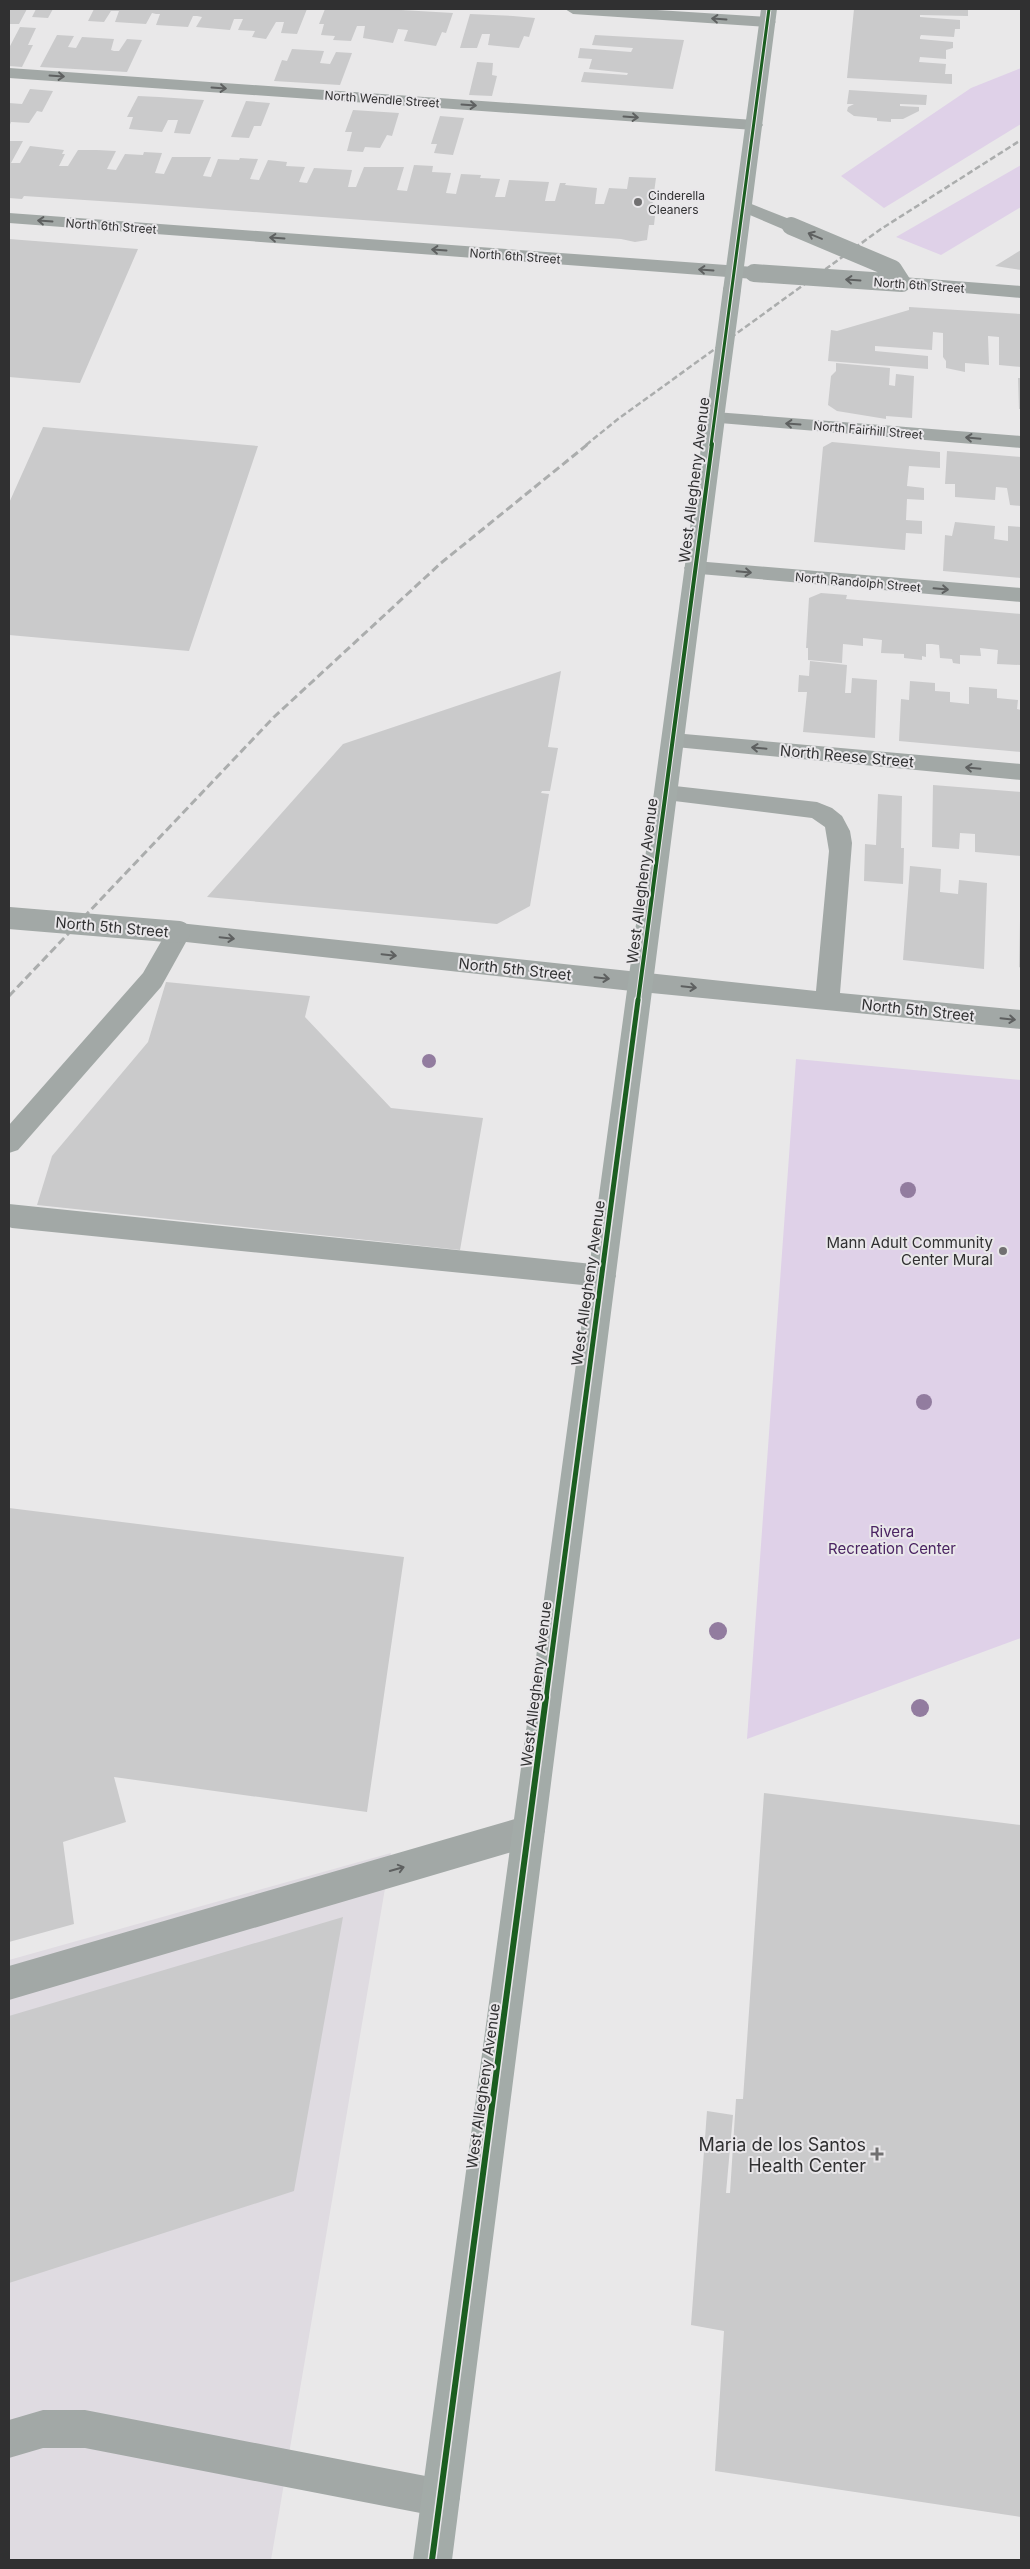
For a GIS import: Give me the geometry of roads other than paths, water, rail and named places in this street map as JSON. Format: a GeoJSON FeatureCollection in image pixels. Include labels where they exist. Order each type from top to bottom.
{"type":"FeatureCollection","features":[{"type":"Feature","properties":{"kind":"main road","name":"West Allegheny Avenue"},"geometry":{"type":"LineString","coordinates":[[432,2560],[768,15]]}},
{"type":"Feature","properties":{"kind":"street"},"geometry":{"type":"LineString","coordinates":[[573,9],[768,15]]}},
{"type":"Feature","properties":{"kind":"street","name":"North Wendle Street"},"geometry":{"type":"LineString","coordinates":[[9,73],[754,125]]}},
{"type":"Feature","properties":{"kind":"street"},"geometry":{"type":"LineString","coordinates":[[744,206],[893,269],[902,283]]}},
{"type":"Feature","properties":{"kind":"street","name":"North 6th Street"},"geometry":{"type":"LineString","coordinates":[[9,218],[734,281],[754,273],[1021,292]]}},
{"type":"Feature","properties":{"kind":"street","name":"North Fairhill Street"},"geometry":{"type":"LineString","coordinates":[[715,418],[1021,442]]}},
{"type":"Feature","properties":{"kind":"street","name":"North Randolph Street"},"geometry":{"type":"LineString","coordinates":[[696,568],[1021,596]]}},
{"type":"Feature","properties":{"kind":"street","name":"North Reese Street"},"geometry":{"type":"LineString","coordinates":[[673,741],[1021,772]]}},
{"type":"Feature","properties":{"kind":"street"},"geometry":{"type":"LineString","coordinates":[[666,793],[817,810],[831,817],[839,828],[841,851],[827,1001]]}},
{"type":"Feature","properties":{"kind":"street","name":"North 5th Street"},"geometry":{"type":"LineString","coordinates":[[9,918],[179,932],[641,982],[1021,1020]]}},
{"type":"Feature","properties":{"kind":"street"},"geometry":{"type":"LineString","coordinates":[[9,1143],[152,980],[179,932]]}},
{"type":"Feature","properties":{"kind":"street"},"geometry":{"type":"LineString","coordinates":[[9,1215],[602,1276]]}},
{"type":"Feature","properties":{"kind":"street"},"geometry":{"type":"LineString","coordinates":[[9,1983],[529,1831]]}},
{"type":"Feature","properties":{"kind":"street"},"geometry":{"type":"LineString","coordinates":[[9,2440],[43,2429],[85,2429],[440,2498]]}},
{"type":"Feature","properties":{"kind":"railway"},"geometry":{"type":"LineString","coordinates":[[586,445],[618,419],[881,229],[1021,140]]}},
{"type":"Feature","properties":{"kind":"railway"},"geometry":{"type":"LineString","coordinates":[[9,996],[274,717],[441,563],[588,444]]}},
{"type":"Feature","properties":{"kind":"place","name":"Cinderella Cleaners"},"geometry":{"type":"Point","coordinates":[638,202]}},
{"type":"Feature","properties":{"kind":"place","name":"Mann Adult Community Center Mural"},"geometry":{"type":"Point","coordinates":[1003,1251]}},
{"type":"Feature","properties":{"kind":"place","name":"Maria de los Santos Health Center"},"geometry":{"type":"Point","coordinates":[877,2154]}},
{"type":"Feature","properties":{"kind":"park label","name":"Rivera Recreation Center"},"geometry":{"type":"Point","coordinates":[892,1540]}}]}
